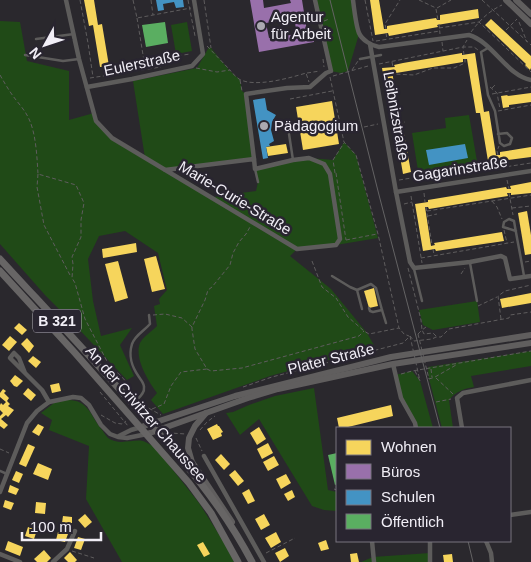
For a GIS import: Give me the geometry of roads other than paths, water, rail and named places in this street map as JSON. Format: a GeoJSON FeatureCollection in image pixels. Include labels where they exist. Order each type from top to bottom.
{"type":"FeatureCollection","features":[{"type":"Feature","properties":{"kind":"main road","name":"An der Crivitzer Chaussee"},"geometry":{"type":"LineString","coordinates":[[0,259],[190,468],[215,501],[250,558]]}},
{"type":"Feature","properties":{"kind":"main road","name":"An der Crivitzer Chaussee"},"geometry":{"type":"LineString","coordinates":[[0,271],[189,483],[206,505],[238,562]]}},
{"type":"Feature","properties":{"kind":"street","name":"Marie-Curie-Straße"},"geometry":{"type":"LineString","coordinates":[[66,0],[96,121],[112,138],[297,249],[336,245],[340,239],[330,174],[324,164],[309,158],[293,160]]}},
{"type":"Feature","properties":{"kind":"street","name":"Eulerstraße"},"geometry":{"type":"LineString","coordinates":[[87,87],[192,66],[203,54],[199,40],[194,0]]}},
{"type":"Feature","properties":{"kind":"street"},"geometry":{"type":"LineString","coordinates":[[293,160],[255,169],[246,94],[287,88],[310,87],[326,73],[331,72],[315,0]]}},
{"type":"Feature","properties":{"kind":"street"},"geometry":{"type":"LineString","coordinates":[[352,0],[359,34],[372,44],[379,47],[469,35],[476,37],[490,48],[514,71],[531,80]]}},
{"type":"Feature","properties":{"kind":"street"},"geometry":{"type":"LineString","coordinates":[[516,0],[531,14]]}},
{"type":"Feature","properties":{"kind":"street"},"geometry":{"type":"LineString","coordinates":[[505,2],[531,24]]}},
{"type":"Feature","properties":{"kind":"street","name":"Leibnizstraße"},"geometry":{"type":"LineString","coordinates":[[372,44],[372,56],[396,192]]}},
{"type":"Feature","properties":{"kind":"street","name":"Marie-Curie-Straße"},"geometry":{"type":"LineString","coordinates":[[165,170],[254,159]]}},
{"type":"Feature","properties":{"kind":"street","name":"Gagarinstraße"},"geometry":{"type":"LineString","coordinates":[[414,268],[410,262],[396,192],[531,171]]}},
{"type":"Feature","properties":{"kind":"street"},"geometry":{"type":"LineString","coordinates":[[414,268],[470,262],[501,256],[506,258],[510,279],[531,276]]}},
{"type":"Feature","properties":{"kind":"street","name":"Plater Straße"},"geometry":{"type":"LineString","coordinates":[[141,427],[235,396],[392,361],[531,335]]}},
{"type":"Feature","properties":{"kind":"street","name":"Plater Straße"},"geometry":{"type":"LineString","coordinates":[[147,434],[278,389],[392,361],[531,342]]}},
{"type":"Feature","properties":{"kind":"street"},"geometry":{"type":"LineString","coordinates":[[392,361],[401,398],[416,427]]}},
{"type":"Feature","properties":{"kind":"street"},"geometry":{"type":"LineString","coordinates":[[25,373],[42,390],[49,402]]}},
{"type":"Feature","properties":{"kind":"street"},"geometry":{"type":"LineString","coordinates":[[462,427],[457,398],[463,393],[531,380]]}},
{"type":"Feature","properties":{"kind":"street"},"geometry":{"type":"LineString","coordinates":[[0,492],[27,423],[37,411],[49,402],[76,396],[84,399],[107,432],[118,437],[131,438],[147,434]]}},
{"type":"Feature","properties":{"kind":"street","name":"B 321"},"geometry":{"type":"LineString","coordinates":[[208,412],[200,419],[190,435],[188,448],[192,462],[226,512],[242,539],[250,558]]}},
{"type":"Feature","properties":{"kind":"street"},"geometry":{"type":"LineString","coordinates":[[118,437],[141,427]]}},
{"type":"Feature","properties":{"kind":"street","name":"An der Crivitzer Chaussee"},"geometry":{"type":"LineString","coordinates":[[204,456],[264,562]]}},
{"type":"Feature","properties":{"kind":"street"},"geometry":{"type":"LineString","coordinates":[[511,515],[531,512]]}},
{"type":"Feature","properties":{"kind":"street"},"geometry":{"type":"LineString","coordinates":[[53,562],[67,549],[75,531]]}},
{"type":"Feature","properties":{"kind":"street"},"geometry":{"type":"LineString","coordinates":[[372,542],[374,562]]}},
{"type":"Feature","properties":{"kind":"street"},"geometry":{"type":"LineString","coordinates":[[430,542],[430,562]]}},
{"type":"Feature","properties":{"kind":"street"},"geometry":{"type":"LineString","coordinates":[[486,542],[492,562]]}},
{"type":"Feature","properties":{"kind":"street"},"geometry":{"type":"LineString","coordinates":[[0,554],[20,562]]}},
{"type":"Feature","properties":{"kind":"lane"},"geometry":{"type":"LineString","coordinates":[[36,39],[74,34]]}},
{"type":"Feature","properties":{"kind":"lane"},"geometry":{"type":"LineString","coordinates":[[490,48],[481,52],[488,95],[495,111],[498,134],[500,143],[504,146],[510,144],[512,138],[507,133],[498,134]]}},
{"type":"Feature","properties":{"kind":"lane"},"geometry":{"type":"LineString","coordinates":[[25,55],[62,62],[79,58]]}},
{"type":"Feature","properties":{"kind":"lane"},"geometry":{"type":"LineString","coordinates":[[360,58],[381,55]]}},
{"type":"Feature","properties":{"kind":"lane"},"geometry":{"type":"LineString","coordinates":[[289,134],[293,160]]}},
{"type":"Feature","properties":{"kind":"lane"},"geometry":{"type":"LineString","coordinates":[[255,169],[258,182]]}},
{"type":"Feature","properties":{"kind":"lane"},"geometry":{"type":"LineString","coordinates":[[516,231],[503,227],[504,222],[508,219],[514,221],[516,231],[518,242],[524,277]]}},
{"type":"Feature","properties":{"kind":"lane"},"geometry":{"type":"LineString","coordinates":[[470,262],[477,301]]}},
{"type":"Feature","properties":{"kind":"lane"},"geometry":{"type":"LineString","coordinates":[[414,268],[422,301]]}},
{"type":"Feature","properties":{"kind":"lane"},"geometry":{"type":"LineString","coordinates":[[332,276],[358,290],[372,284],[376,288],[386,323]]}},
{"type":"Feature","properties":{"kind":"lane"},"geometry":{"type":"LineString","coordinates":[[358,290],[362,309]]}},
{"type":"Feature","properties":{"kind":"lane"},"geometry":{"type":"LineString","coordinates":[[369,308],[373,312],[382,310]]}},
{"type":"Feature","properties":{"kind":"lane","name":"An der Crivitzer Chaussee"},"geometry":{"type":"LineString","coordinates":[[133,404],[141,396],[144,387],[143,382],[132,367],[131,350],[136,337],[149,325],[149,316]]}},
{"type":"Feature","properties":{"kind":"lane"},"geometry":{"type":"LineString","coordinates":[[0,471],[7,474]]}},
{"type":"Feature","properties":{"kind":"tram line"},"geometry":{"type":"LineString","coordinates":[[330,0],[440,427]]}},
{"type":"Feature","properties":{"kind":"tram line"},"geometry":{"type":"LineString","coordinates":[[468,542],[473,562]]}},
{"type":"Feature","properties":{"kind":"place","name":"Agentur für Arbeit"},"geometry":{"type":"Point","coordinates":[261,26]}},
{"type":"Feature","properties":{"kind":"place","name":"Pädagogium"},"geometry":{"type":"Point","coordinates":[264,126]}}]}
